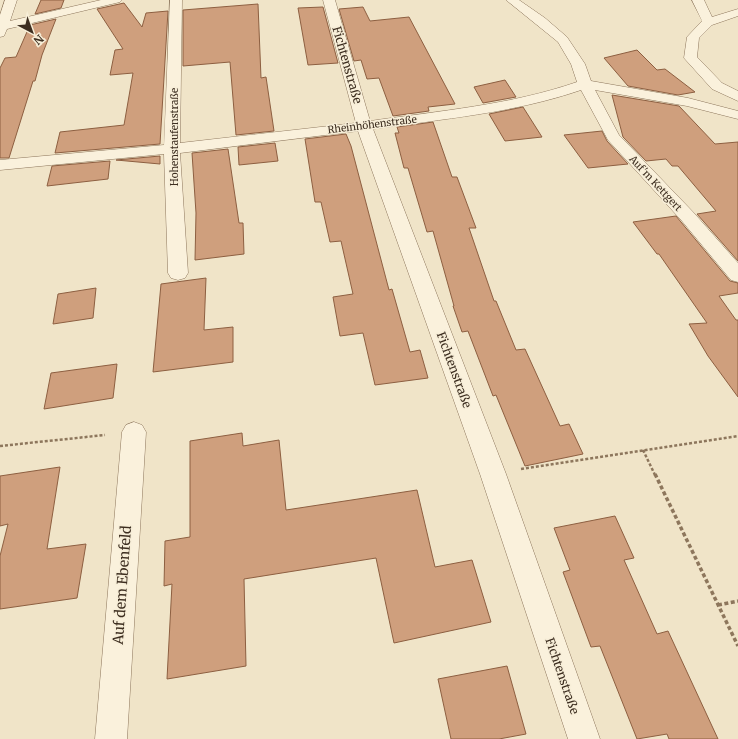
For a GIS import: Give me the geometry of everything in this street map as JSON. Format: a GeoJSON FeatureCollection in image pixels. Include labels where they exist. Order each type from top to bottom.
{"type":"FeatureCollection","features":[{"type":"Feature","properties":{"kind":"street"},"geometry":{"type":"LineString","coordinates":[[1,28],[12,0]]}},
{"type":"Feature","properties":{"kind":"street"},"geometry":{"type":"LineString","coordinates":[[1,28],[116,0]]}},
{"type":"Feature","properties":{"kind":"street","name":"Hohenstaufenstraße"},"geometry":{"type":"LineString","coordinates":[[176,0],[172,149],[178,273]]}},
{"type":"Feature","properties":{"kind":"street","name":"Fichtenstraße"},"geometry":{"type":"LineString","coordinates":[[329,0],[364,126],[493,474],[584,739]]}},
{"type":"Feature","properties":{"kind":"street","name":"Auf'm Kettgert"},"geometry":{"type":"LineString","coordinates":[[514,0],[563,40],[578,64],[584,84],[612,137],[688,217],[738,275]]}},
{"type":"Feature","properties":{"kind":"street"},"geometry":{"type":"LineString","coordinates":[[698,0],[708,22]]}},
{"type":"Feature","properties":{"kind":"street"},"geometry":{"type":"LineString","coordinates":[[738,12],[708,22],[694,37],[690,58],[717,86],[738,97]]}},
{"type":"Feature","properties":{"kind":"street","name":"Rheinhöhenstraße"},"geometry":{"type":"LineString","coordinates":[[0,165],[172,149],[364,126],[504,106],[562,92],[584,84],[688,102],[738,115]]}},
{"type":"Feature","properties":{"kind":"street","name":"Auf dem Ebenfeld"},"geometry":{"type":"LineString","coordinates":[[111,739],[134,432]]}},
{"type":"Feature","properties":{"kind":"path"},"geometry":{"type":"LineString","coordinates":[[0,446],[134,432]]}},
{"type":"Feature","properties":{"kind":"path"},"geometry":{"type":"LineString","coordinates":[[493,474],[738,436]]}},
{"type":"Feature","properties":{"kind":"path"},"geometry":{"type":"LineString","coordinates":[[643,450],[738,646]]}},
{"type":"Feature","properties":{"kind":"path"},"geometry":{"type":"LineString","coordinates":[[718,605],[738,601]]}},
{"type":"Feature","properties":{"kind":"building"},"geometry":{"type":"Polygon","coordinates":[[[41,0],[64,0],[61,8],[35,14],[41,0]]]}},
{"type":"Feature","properties":{"kind":"building"},"geometry":{"type":"Polygon","coordinates":[[[124,3],[142,27],[146,13],[168,11],[160,144],[55,153],[60,132],[124,125],[133,73],[110,75],[115,50],[123,49],[97,9],[124,3]]]}},
{"type":"Feature","properties":{"kind":"building"},"geometry":{"type":"Polygon","coordinates":[[[258,4],[261,78],[266,77],[274,131],[236,135],[230,62],[183,66],[183,10],[258,4]]]}},
{"type":"Feature","properties":{"kind":"building"},"geometry":{"type":"Polygon","coordinates":[[[323,7],[338,63],[308,65],[298,8],[323,7]]]}},
{"type":"Feature","properties":{"kind":"building"},"geometry":{"type":"Polygon","coordinates":[[[363,7],[370,21],[409,17],[455,104],[428,107],[429,111],[393,116],[379,78],[367,79],[361,60],[354,61],[339,9],[363,7]]]}},
{"type":"Feature","properties":{"kind":"building"},"geometry":{"type":"Polygon","coordinates":[[[56,19],[42,55],[35,81],[33,81],[9,158],[0,158],[0,68],[5,58],[16,57],[30,25],[56,19]]]}},
{"type":"Feature","properties":{"kind":"building"},"geometry":{"type":"Polygon","coordinates":[[[637,50],[657,70],[665,69],[695,92],[678,95],[628,86],[604,58],[637,50]]]}},
{"type":"Feature","properties":{"kind":"building"},"geometry":{"type":"Polygon","coordinates":[[[505,80],[516,97],[483,103],[474,87],[505,80]]]}},
{"type":"Feature","properties":{"kind":"building"},"geometry":{"type":"Polygon","coordinates":[[[612,95],[679,106],[715,144],[738,142],[738,261],[697,214],[716,211],[678,166],[672,166],[666,159],[646,161],[623,137],[612,95]]]}},
{"type":"Feature","properties":{"kind":"building"},"geometry":{"type":"Polygon","coordinates":[[[523,107],[542,137],[505,141],[489,114],[523,107]]]}},
{"type":"Feature","properties":{"kind":"building"},"geometry":{"type":"Polygon","coordinates":[[[433,122],[452,177],[457,177],[476,228],[469,228],[494,301],[496,301],[516,350],[525,349],[560,426],[569,424],[583,454],[525,466],[496,395],[493,396],[468,331],[462,332],[453,306],[433,231],[427,232],[408,168],[404,168],[395,133],[399,133],[397,127],[433,122]]]}},
{"type":"Feature","properties":{"kind":"building"},"geometry":{"type":"Polygon","coordinates":[[[602,131],[607,141],[628,164],[588,168],[564,135],[602,131]]]}},
{"type":"Feature","properties":{"kind":"building"},"geometry":{"type":"Polygon","coordinates":[[[346,134],[351,146],[389,290],[392,289],[410,352],[420,350],[428,378],[375,385],[363,333],[340,336],[333,297],[353,294],[341,241],[330,242],[321,202],[315,202],[305,139],[346,134]]]}},
{"type":"Feature","properties":{"kind":"building"},"geometry":{"type":"Polygon","coordinates":[[[275,143],[278,161],[239,165],[238,147],[275,143]]]}},
{"type":"Feature","properties":{"kind":"building"},"geometry":{"type":"Polygon","coordinates":[[[228,149],[239,223],[243,223],[244,254],[195,260],[196,213],[192,153],[228,149]]]}},
{"type":"Feature","properties":{"kind":"building"},"geometry":{"type":"Polygon","coordinates":[[[160,156],[160,164],[116,160],[160,156]]]}},
{"type":"Feature","properties":{"kind":"building"},"geometry":{"type":"Polygon","coordinates":[[[110,161],[108,179],[47,186],[52,166],[110,161]]]}},
{"type":"Feature","properties":{"kind":"building"},"geometry":{"type":"Polygon","coordinates":[[[676,216],[730,281],[738,283],[738,293],[719,296],[736,320],[738,320],[738,397],[708,356],[689,324],[707,323],[659,254],[657,254],[633,222],[676,216]]]}},
{"type":"Feature","properties":{"kind":"building"},"geometry":{"type":"Polygon","coordinates":[[[206,278],[204,330],[233,327],[233,362],[153,372],[161,284],[206,278]]]}},
{"type":"Feature","properties":{"kind":"building"},"geometry":{"type":"Polygon","coordinates":[[[96,288],[93,318],[53,324],[58,294],[96,288]]]}},
{"type":"Feature","properties":{"kind":"building"},"geometry":{"type":"Polygon","coordinates":[[[117,364],[113,398],[44,409],[51,373],[117,364]]]}},
{"type":"Feature","properties":{"kind":"building"},"geometry":{"type":"Polygon","coordinates":[[[242,433],[243,446],[279,440],[286,510],[417,490],[435,567],[472,560],[491,622],[394,643],[376,558],[244,579],[246,666],[167,679],[172,584],[164,586],[165,541],[190,537],[190,441],[242,433]]]}},
{"type":"Feature","properties":{"kind":"building"},"geometry":{"type":"Polygon","coordinates":[[[60,467],[47,549],[86,544],[77,598],[0,609],[0,556],[8,524],[0,526],[0,476],[60,467]]]}},
{"type":"Feature","properties":{"kind":"building"},"geometry":{"type":"Polygon","coordinates":[[[615,516],[634,558],[624,560],[657,634],[668,631],[718,739],[669,739],[667,734],[637,739],[600,646],[591,647],[563,572],[570,570],[554,528],[615,516]]]}},
{"type":"Feature","properties":{"kind":"building"},"geometry":{"type":"Polygon","coordinates":[[[507,666],[526,734],[499,739],[451,739],[438,679],[507,666]]]}}]}
